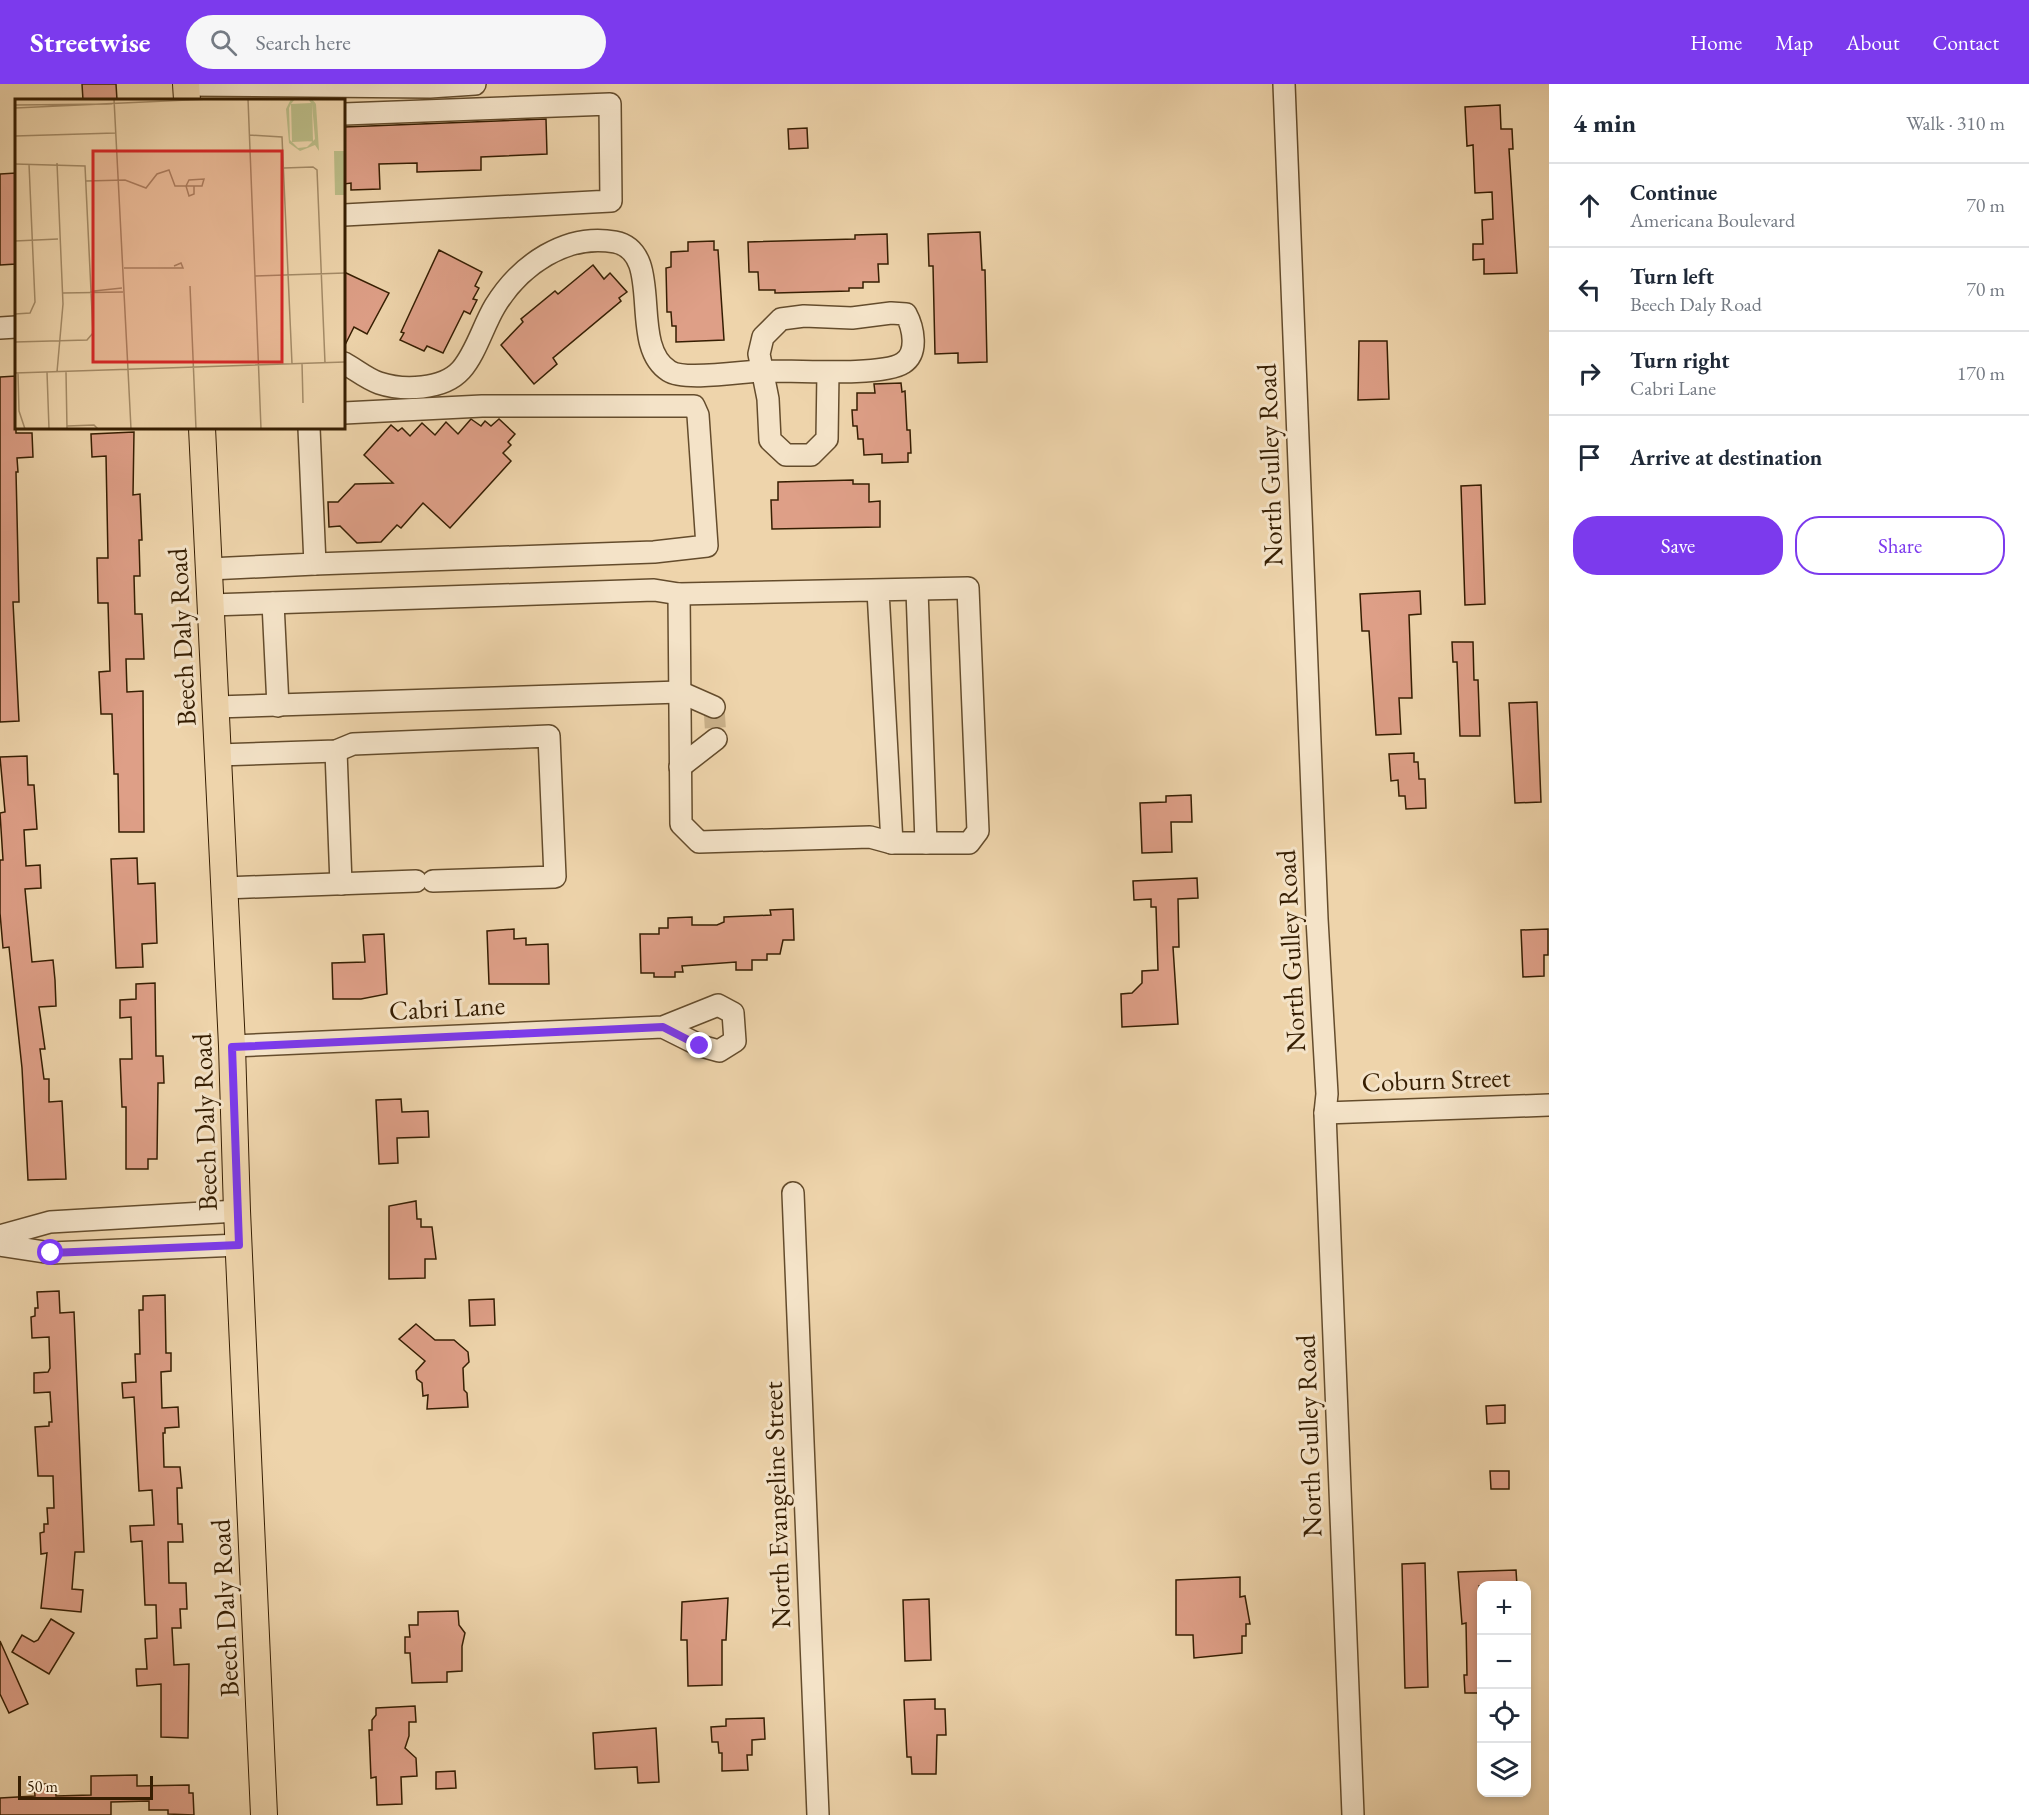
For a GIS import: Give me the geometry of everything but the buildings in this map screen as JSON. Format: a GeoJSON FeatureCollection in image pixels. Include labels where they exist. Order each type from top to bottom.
{"type":"FeatureCollection","features":[{"type":"Feature","properties":{"kind":"main road","name":"Beech Daly Road"},"geometry":{"type":"LineString","coordinates":[[202,429],[232,1047],[237,1211],[264,1815]]}},
{"type":"Feature","properties":{"kind":"street"},"geometry":{"type":"LineString","coordinates":[[186,90],[430,87],[475,84]]}},
{"type":"Feature","properties":{"kind":"street","name":"North Gulley Road"},"geometry":{"type":"LineString","coordinates":[[1284,84],[1319,966],[1327,1094],[1325,1113],[1353,1815]]}},
{"type":"Feature","properties":{"kind":"street"},"geometry":{"type":"LineString","coordinates":[[345,114],[610,104],[611,201],[345,214]]}},
{"type":"Feature","properties":{"kind":"street"},"geometry":{"type":"LineString","coordinates":[[345,364],[379,383],[406,386],[433,385],[448,380],[461,369],[496,305],[510,285],[545,255],[582,241],[617,242],[634,251],[642,266],[645,319],[654,350],[665,368],[672,373],[762,371],[828,372],[893,369],[905,362],[911,351],[913,328],[906,314],[891,313],[852,318],[804,316],[781,319],[763,337],[759,354],[762,371],[768,399],[770,440],[786,455],[811,455],[827,439],[828,372]]}},
{"type":"Feature","properties":{"kind":"street"},"geometry":{"type":"LineString","coordinates":[[0,328],[15,327]]}},
{"type":"Feature","properties":{"kind":"street"},"geometry":{"type":"LineString","coordinates":[[208,569],[654,552],[707,546],[698,415],[694,406],[482,406],[345,413]]}},
{"type":"Feature","properties":{"kind":"street"},"geometry":{"type":"LineString","coordinates":[[309,429],[315,564]]}},
{"type":"Feature","properties":{"kind":"street"},"geometry":{"type":"LineString","coordinates":[[211,605],[654,590],[679,594],[968,588],[978,831],[969,843],[892,843],[870,837],[699,842],[681,824],[679,594]]}},
{"type":"Feature","properties":{"kind":"street"},"geometry":{"type":"LineString","coordinates":[[917,590],[926,843]]}},
{"type":"Feature","properties":{"kind":"street"},"geometry":{"type":"LineString","coordinates":[[878,591],[892,843]]}},
{"type":"Feature","properties":{"kind":"street"},"geometry":{"type":"LineString","coordinates":[[273,603],[278,706]]}},
{"type":"Feature","properties":{"kind":"street"},"geometry":{"type":"LineString","coordinates":[[216,707],[680,692],[714,707]]}},
{"type":"Feature","properties":{"kind":"street"},"geometry":{"type":"LineString","coordinates":[[218,755],[336,751],[352,744],[549,736],[555,877],[224,888]]}},
{"type":"Feature","properties":{"kind":"street"},"geometry":{"type":"LineString","coordinates":[[680,767],[716,739]]}},
{"type":"Feature","properties":{"kind":"street"},"geometry":{"type":"LineString","coordinates":[[336,751],[341,884]]}},
{"type":"Feature","properties":{"kind":"street","name":"Cabri Lane"},"geometry":{"type":"LineString","coordinates":[[232,1047],[663,1027]]}},
{"type":"Feature","properties":{"kind":"street","name":"Coburn Street"},"geometry":{"type":"LineString","coordinates":[[1325,1113],[1549,1105]]}},
{"type":"Feature","properties":{"kind":"street","name":"North Evangeline Street"},"geometry":{"type":"LineString","coordinates":[[793,1193],[818,1815]]}},
{"type":"Feature","properties":{"kind":"street"},"geometry":{"type":"LineString","coordinates":[[0,1236],[50,1222],[237,1211]]}},
{"type":"Feature","properties":{"kind":"street"},"geometry":{"type":"LineString","coordinates":[[0,1245],[51,1253],[239,1245]]}},
{"type":"Feature","properties":{"kind":"tunnel"},"geometry":{"type":"LineString","coordinates":[[714,707],[716,739]]}},
{"type":"Feature","properties":{"kind":"route"},"geometry":{"type":"LineString","coordinates":[[51,1253],[239,1245],[232,1047],[663,1027],[700,1046]]}}]}
